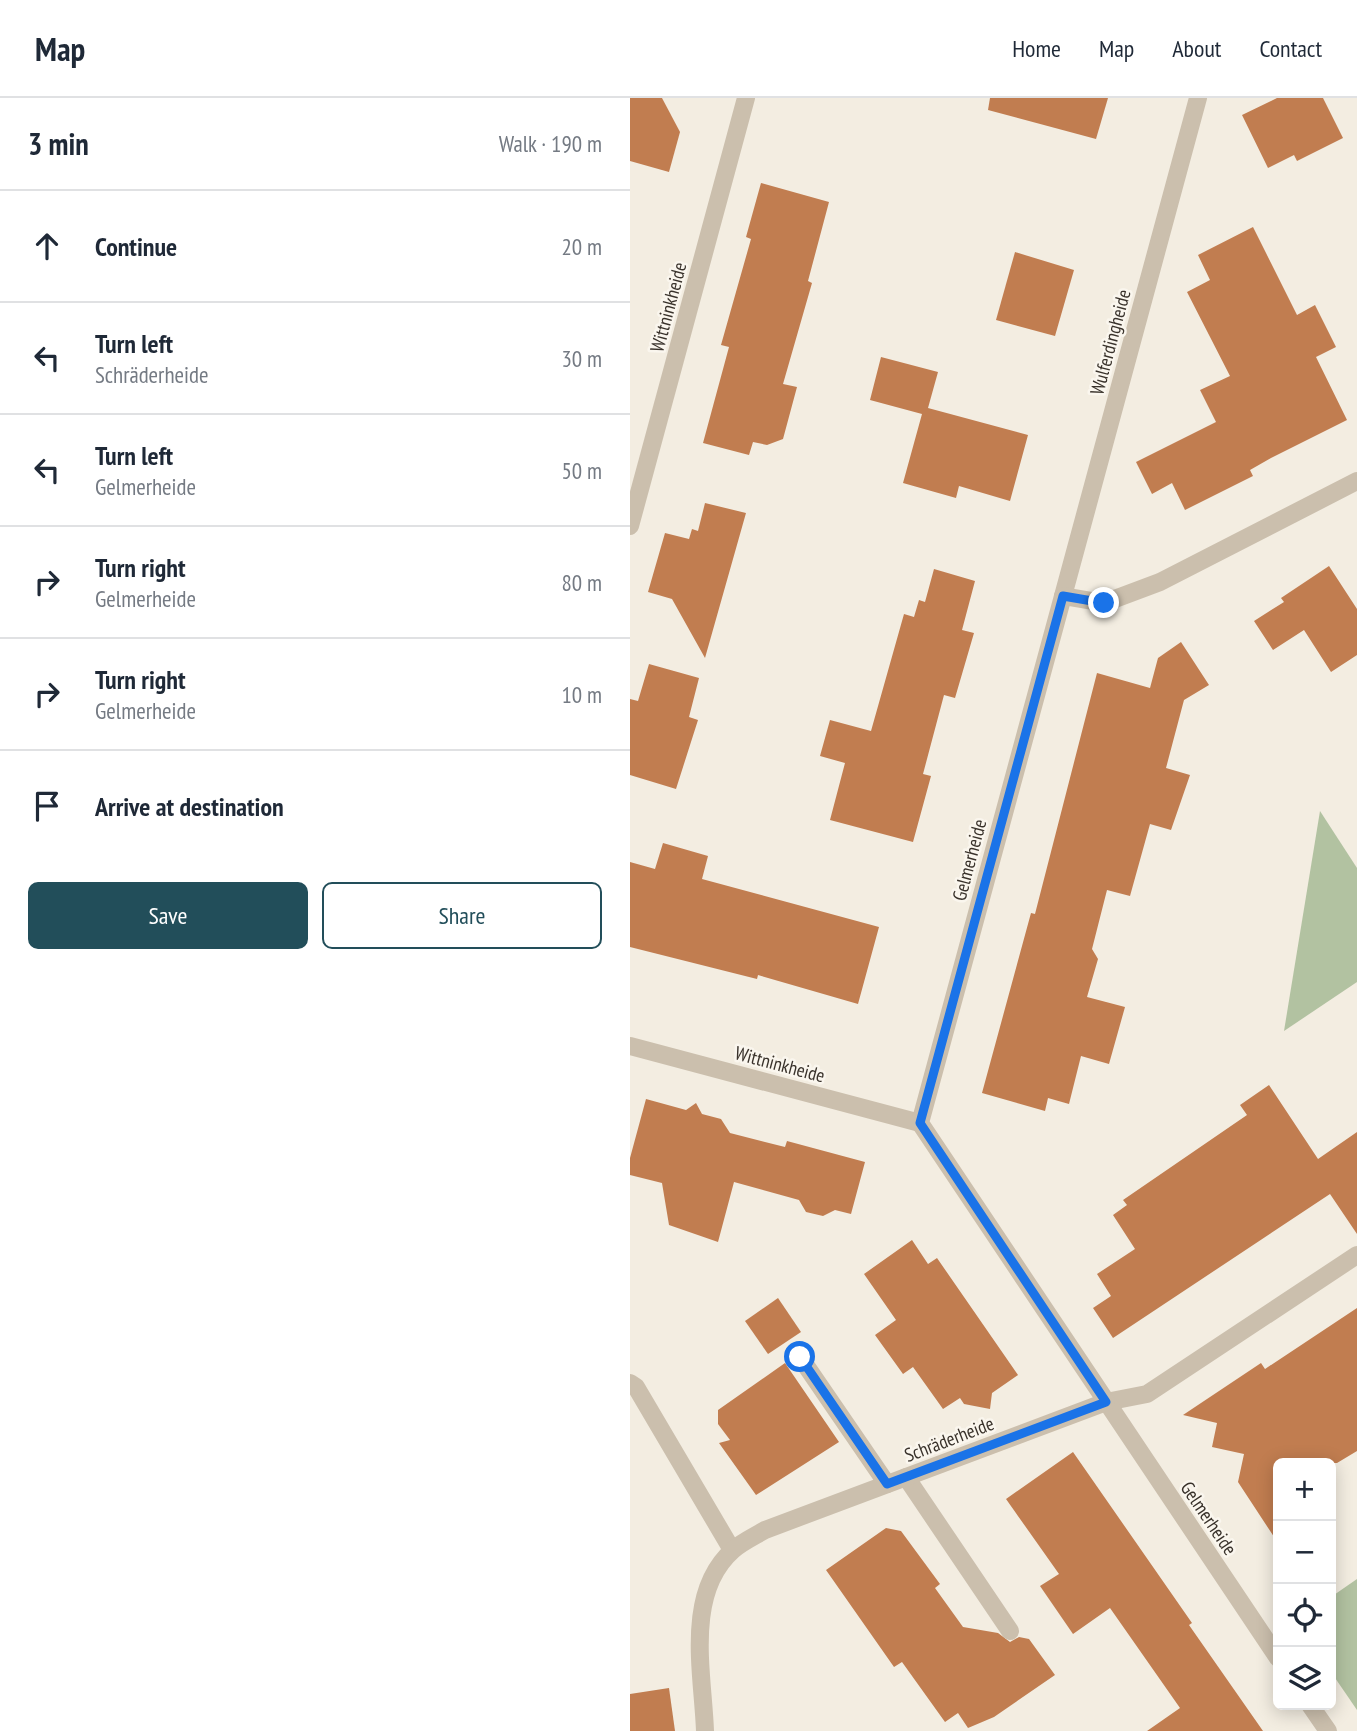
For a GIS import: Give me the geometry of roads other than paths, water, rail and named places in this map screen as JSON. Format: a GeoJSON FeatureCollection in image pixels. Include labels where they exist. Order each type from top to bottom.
{"type":"FeatureCollection","features":[{"type":"Feature","properties":{"kind":"street","name":"Wittninkheide"},"geometry":{"type":"LineString","coordinates":[[630,526],[746,98]]}},
{"type":"Feature","properties":{"kind":"street","name":"Wulferdingheide"},"geometry":{"type":"LineString","coordinates":[[1063,596],[1198,98]]}},
{"type":"Feature","properties":{"kind":"street"},"geometry":{"type":"LineString","coordinates":[[1063,596],[1104,603],[1160,582],[1357,481]]}},
{"type":"Feature","properties":{"kind":"street","name":"Gelmerheide"},"geometry":{"type":"LineString","coordinates":[[1063,596],[920,1123],[1273,1651]]}},
{"type":"Feature","properties":{"kind":"street","name":"Wittninkheide"},"geometry":{"type":"LineString","coordinates":[[630,1046],[920,1123]]}},
{"type":"Feature","properties":{"kind":"street"},"geometry":{"type":"LineString","coordinates":[[1106,1402],[1147,1394],[1357,1255]]}},
{"type":"Feature","properties":{"kind":"street"},"geometry":{"type":"LineString","coordinates":[[800,1357],[887,1484]]}},
{"type":"Feature","properties":{"kind":"street"},"geometry":{"type":"LineString","coordinates":[[630,1383],[636,1387],[733,1550]]}},
{"type":"Feature","properties":{"kind":"street","name":"Schräderheide"},"geometry":{"type":"LineString","coordinates":[[705,1731],[700,1620],[709,1581],[733,1550],[765,1530],[1106,1402]]}},
{"type":"Feature","properties":{"kind":"street"},"geometry":{"type":"LineString","coordinates":[[906,1477],[1010,1631]]}},
{"type":"Feature","properties":{"kind":"street"},"geometry":{"type":"LineString","coordinates":[[1313,1710],[1328,1731]]}}]}
